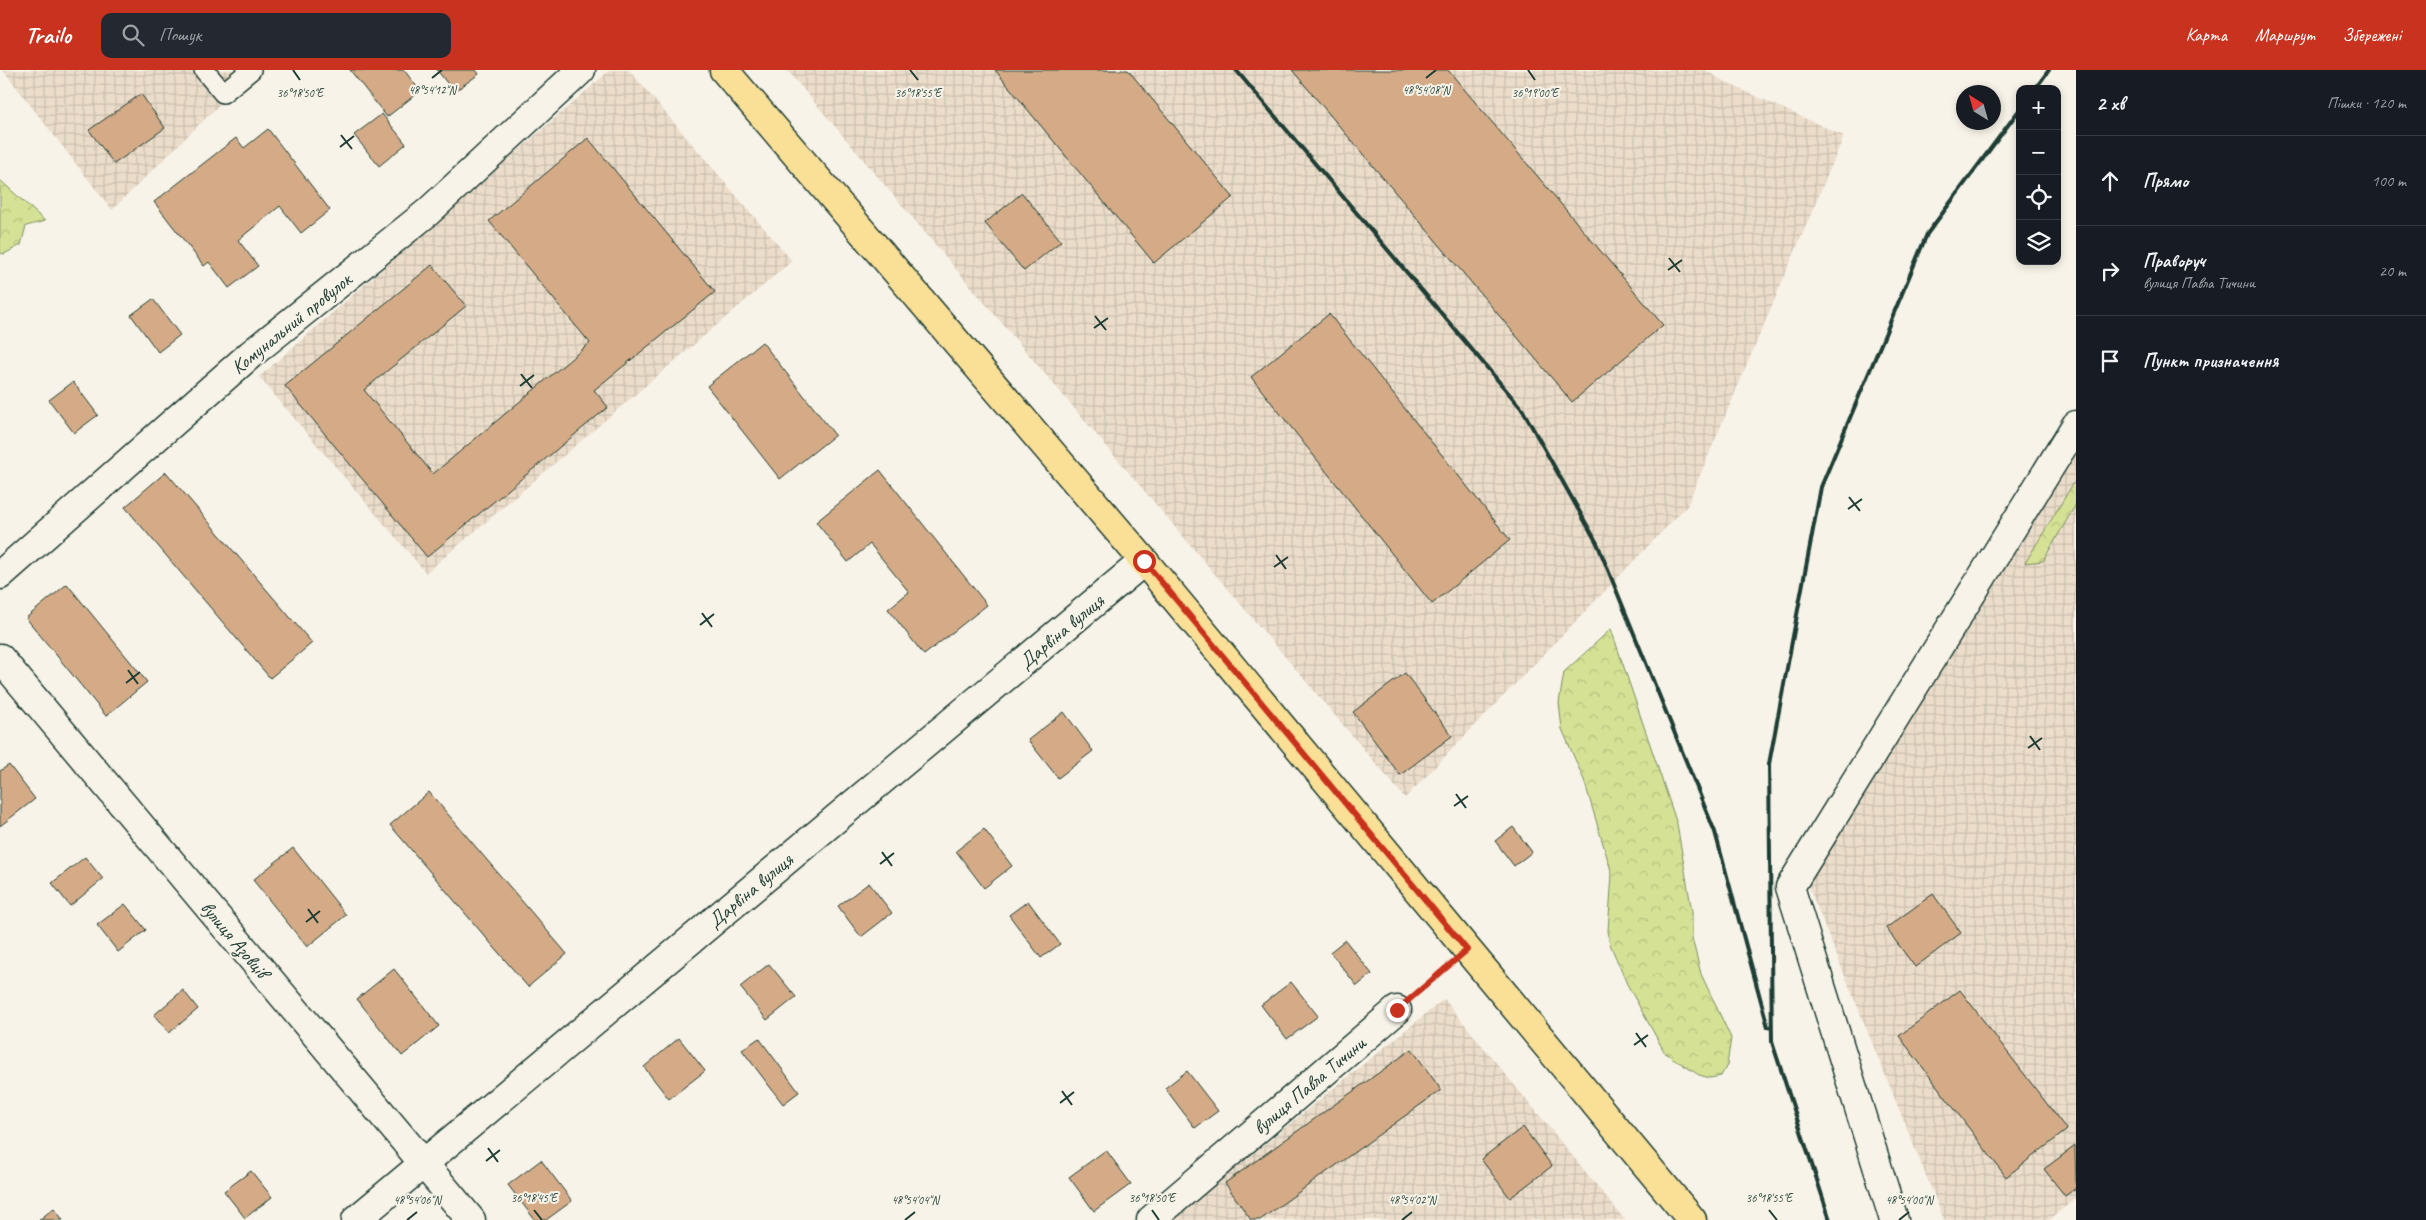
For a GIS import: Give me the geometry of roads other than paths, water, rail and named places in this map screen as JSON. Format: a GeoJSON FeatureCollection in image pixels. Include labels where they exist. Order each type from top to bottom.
{"type":"FeatureCollection","features":[{"type":"Feature","properties":{"kind":"main road"},"geometry":{"type":"LineString","coordinates":[[724,70],[1144,561],[1692,1220]]}},
{"type":"Feature","properties":{"kind":"street","name":"Комунальний провулок"},"geometry":{"type":"LineString","coordinates":[[0,575],[251,354],[428,212],[581,70]]}},
{"type":"Feature","properties":{"kind":"street"},"geometry":{"type":"LineString","coordinates":[[1894,1220],[1790,887],[2076,425]]}},
{"type":"Feature","properties":{"kind":"street","name":"Дарвіна вулиця"},"geometry":{"type":"LineString","coordinates":[[356,1220],[1144,561]]}},
{"type":"Feature","properties":{"kind":"street","name":"вулиця Азовців"},"geometry":{"type":"LineString","coordinates":[[0,658],[471,1220]]}},
{"type":"Feature","properties":{"kind":"street","name":"вулиця Павла Тичини"},"geometry":{"type":"LineString","coordinates":[[1151,1220],[1397,1010]]}},
{"type":"Feature","properties":{"kind":"lane"},"geometry":{"type":"LineString","coordinates":[[204,70],[223,93],[251,70]]}},
{"type":"Feature","properties":{"kind":"railway"},"geometry":{"type":"LineString","coordinates":[[1236,70],[1522,409],[1597,543],[1715,832],[1768,1027]]}},
{"type":"Feature","properties":{"kind":"railway"},"geometry":{"type":"LineString","coordinates":[[2038,85],[2049,70]]}},
{"type":"Feature","properties":{"kind":"railway"},"geometry":{"type":"LineString","coordinates":[[1830,1220],[1772,1042],[1769,764],[1821,487],[1927,234],[2016,114]]}}]}
